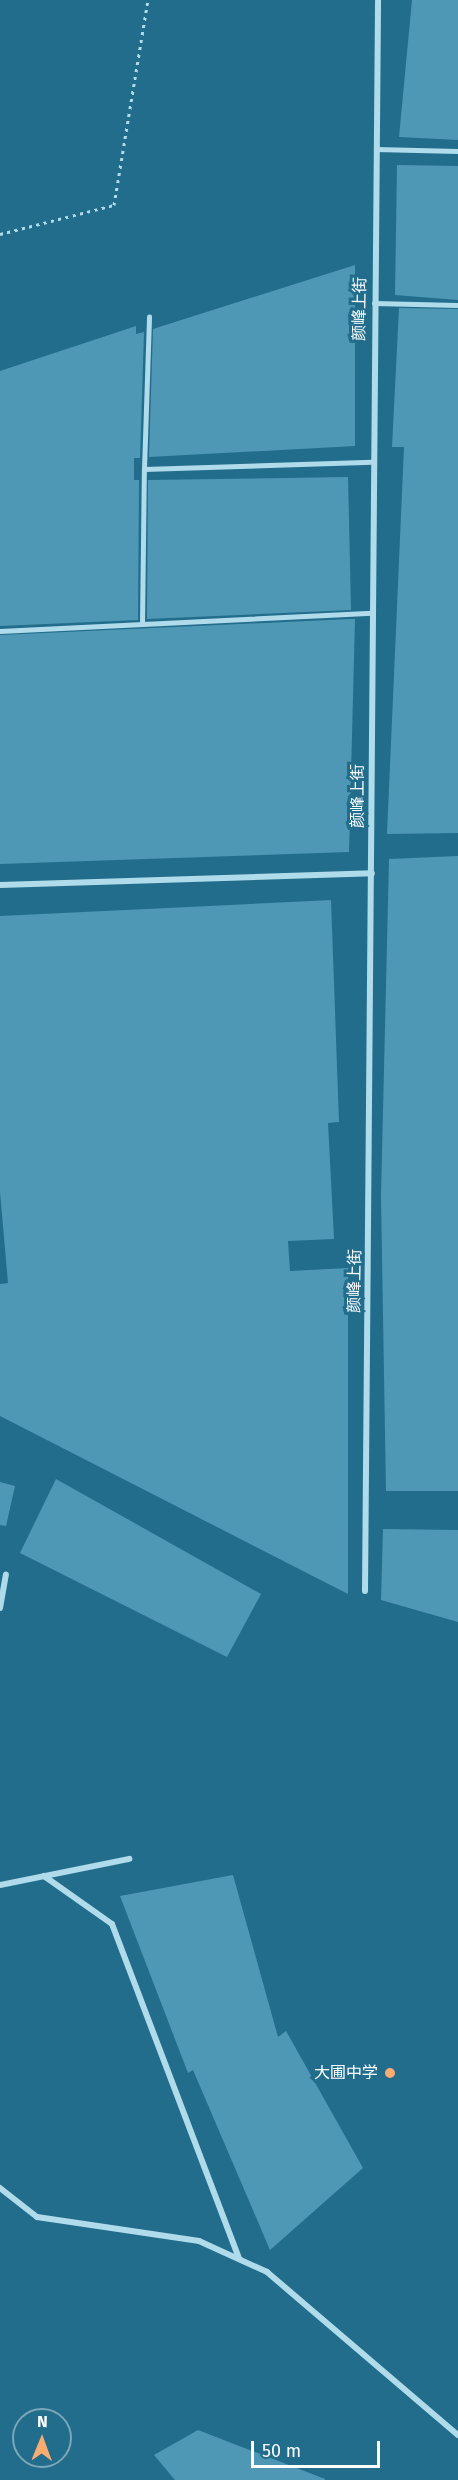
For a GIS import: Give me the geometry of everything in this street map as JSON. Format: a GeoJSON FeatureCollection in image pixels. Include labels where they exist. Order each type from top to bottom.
{"type":"FeatureCollection","features":[{"type":"Feature","properties":{"kind":"street","name":"颜峰上街"},"geometry":{"type":"LineString","coordinates":[[365,1591],[372,873],[372,462],[378,0]]}},
{"type":"Feature","properties":{"kind":"street"},"geometry":{"type":"LineString","coordinates":[[0,885],[372,873]]}},
{"type":"Feature","properties":{"kind":"street"},"geometry":{"type":"LineString","coordinates":[[0,1608],[6,1575]]}},
{"type":"Feature","properties":{"kind":"street"},"geometry":{"type":"LineString","coordinates":[[0,1885],[129,1859]]}},
{"type":"Feature","properties":{"kind":"street"},"geometry":{"type":"LineString","coordinates":[[44,1876],[112,1924],[239,2259]]}},
{"type":"Feature","properties":{"kind":"street"},"geometry":{"type":"LineString","coordinates":[[0,2188],[37,2217],[199,2241],[267,2272],[458,2435]]}},
{"type":"Feature","properties":{"kind":"lane"},"geometry":{"type":"LineString","coordinates":[[376,149],[458,151]]}},
{"type":"Feature","properties":{"kind":"lane"},"geometry":{"type":"LineString","coordinates":[[374,303],[458,305]]}},
{"type":"Feature","properties":{"kind":"lane"},"geometry":{"type":"LineString","coordinates":[[142,624],[149,317]]}},
{"type":"Feature","properties":{"kind":"lane"},"geometry":{"type":"LineString","coordinates":[[144,469],[372,462]]}},
{"type":"Feature","properties":{"kind":"lane"},"geometry":{"type":"LineString","coordinates":[[0,631],[372,613]]}},
{"type":"Feature","properties":{"kind":"path"},"geometry":{"type":"LineString","coordinates":[[0,234],[114,205],[148,0]]}},
{"type":"Feature","properties":{"kind":"building"},"geometry":{"type":"Polygon","coordinates":[[[412,0],[458,0],[458,140],[399,137],[412,0]]]}},
{"type":"Feature","properties":{"kind":"building"},"geometry":{"type":"Polygon","coordinates":[[[397,165],[458,166],[458,300],[395,295],[397,165]]]}},
{"type":"Feature","properties":{"kind":"building"},"geometry":{"type":"Polygon","coordinates":[[[355,265],[355,446],[149,457],[153,329],[355,265]]]}},
{"type":"Feature","properties":{"kind":"building"},"geometry":{"type":"Polygon","coordinates":[[[399,308],[458,309],[458,833],[387,834],[404,447],[392,447],[399,308]]]}},
{"type":"Feature","properties":{"kind":"building"},"geometry":{"type":"Polygon","coordinates":[[[136,326],[136,334],[144,332],[140,458],[134,458],[134,480],[139,480],[138,620],[0,626],[0,371],[136,326]]]}},
{"type":"Feature","properties":{"kind":"building"},"geometry":{"type":"Polygon","coordinates":[[[348,477],[351,610],[147,619],[148,480],[348,477]]]}},
{"type":"Feature","properties":{"kind":"building"},"geometry":{"type":"Polygon","coordinates":[[[355,619],[349,852],[0,864],[0,635],[355,619]]]}},
{"type":"Feature","properties":{"kind":"building"},"geometry":{"type":"Polygon","coordinates":[[[458,856],[458,1491],[386,1491],[381,1196],[389,859],[458,856]]]}},
{"type":"Feature","properties":{"kind":"building"},"geometry":{"type":"Polygon","coordinates":[[[331,900],[339,1122],[328,1123],[334,1239],[288,1241],[290,1271],[348,1268],[348,1594],[0,1416],[0,1284],[8,1283],[0,1192],[0,916],[331,900]]]}},
{"type":"Feature","properties":{"kind":"building"},"geometry":{"type":"Polygon","coordinates":[[[56,1479],[261,1594],[227,1657],[20,1553],[56,1479]]]}},
{"type":"Feature","properties":{"kind":"building"},"geometry":{"type":"Polygon","coordinates":[[[0,1482],[15,1486],[6,1526],[0,1525],[0,1482]]]}},
{"type":"Feature","properties":{"kind":"building"},"geometry":{"type":"Polygon","coordinates":[[[383,1529],[458,1530],[458,1622],[381,1600],[383,1529]]]}},
{"type":"Feature","properties":{"kind":"building"},"geometry":{"type":"Polygon","coordinates":[[[233,1875],[278,2037],[286,2031],[363,2168],[270,2250],[193,2070],[188,2073],[120,1896],[233,1875]]]}},
{"type":"Feature","properties":{"kind":"building"},"geometry":{"type":"Polygon","coordinates":[[[198,2430],[325,2480],[175,2480],[154,2455],[198,2430]]]}},
{"type":"Feature","properties":{"kind":"place","name":"大圃中学"},"geometry":{"type":"Point","coordinates":[390,2073]}}]}
